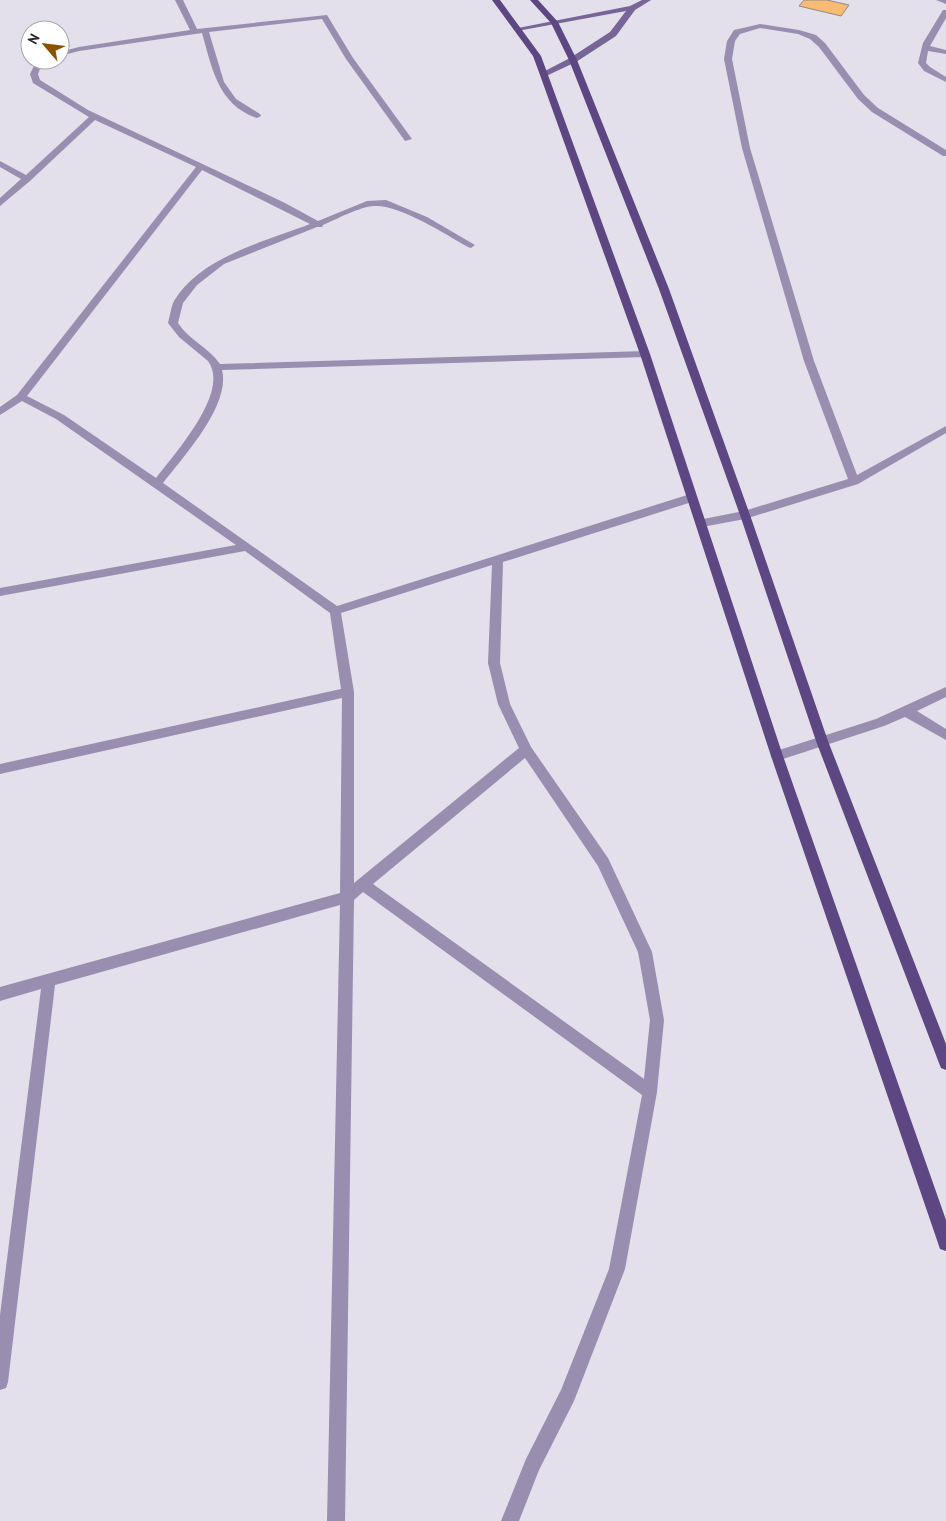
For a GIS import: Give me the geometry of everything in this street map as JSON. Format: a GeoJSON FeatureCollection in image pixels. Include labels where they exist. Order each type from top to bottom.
{"type":"FeatureCollection","features":[{"type":"Feature","properties":{"kind":"main road"},"geometry":{"type":"LineString","coordinates":[[496,0],[537,56],[544,75],[645,354],[777,756],[946,1243]]}},
{"type":"Feature","properties":{"kind":"main road"},"geometry":{"type":"LineString","coordinates":[[534,0],[554,22],[573,60],[664,289],[745,515],[822,741],[946,1063]]}},
{"type":"Feature","properties":{"kind":"street"},"geometry":{"type":"LineString","coordinates":[[179,0],[194,32]]}},
{"type":"Feature","properties":{"kind":"street"},"geometry":{"type":"LineString","coordinates":[[517,29],[632,8],[647,0]]}},
{"type":"Feature","properties":{"kind":"street"},"geometry":{"type":"LineString","coordinates":[[940,0],[946,2]]}},
{"type":"Feature","properties":{"kind":"street"},"geometry":{"type":"LineString","coordinates":[[544,75],[573,60],[613,34],[632,8]]}},
{"type":"Feature","properties":{"kind":"street"},"geometry":{"type":"LineString","coordinates":[[946,12],[926,48],[922,63],[927,69],[946,80]]}},
{"type":"Feature","properties":{"kind":"street"},"geometry":{"type":"LineString","coordinates":[[70,51],[194,32],[324,17],[350,58],[408,139]]}},
{"type":"Feature","properties":{"kind":"street"},"geometry":{"type":"LineString","coordinates":[[854,481],[809,361],[746,148],[728,59],[731,40],[737,32],[760,26],[799,32],[813,37],[822,45],[861,97],[875,110],[946,154]]}},
{"type":"Feature","properties":{"kind":"street"},"geometry":{"type":"LineString","coordinates":[[205,31],[220,82],[233,101],[258,116]]}},
{"type":"Feature","properties":{"kind":"street"},"geometry":{"type":"LineString","coordinates":[[926,48],[946,52]]}},
{"type":"Feature","properties":{"kind":"street"},"geometry":{"type":"LineString","coordinates":[[36,70],[34,74],[36,81],[95,116],[319,225]]}},
{"type":"Feature","properties":{"kind":"street"},"geometry":{"type":"LineString","coordinates":[[0,203],[95,116]]}},
{"type":"Feature","properties":{"kind":"street"},"geometry":{"type":"LineString","coordinates":[[0,164],[26,179]]}},
{"type":"Feature","properties":{"kind":"street"},"geometry":{"type":"LineString","coordinates":[[0,412],[21,396],[201,166]]}},
{"type":"Feature","properties":{"kind":"street"},"geometry":{"type":"LineString","coordinates":[[157,484],[202,425],[219,386],[218,367],[207,353],[176,329],[172,323],[178,302],[194,283],[221,262],[319,225],[370,203],[386,203],[424,219],[471,245]]}},
{"type":"Feature","properties":{"kind":"street"},"geometry":{"type":"LineString","coordinates":[[218,367],[645,354]]}},
{"type":"Feature","properties":{"kind":"street"},"geometry":{"type":"LineString","coordinates":[[21,396],[60,417],[247,547],[335,611],[348,692],[347,896],[336,1521]]}},
{"type":"Feature","properties":{"kind":"street"},"geometry":{"type":"LineString","coordinates":[[702,523],[745,515],[854,481],[946,429]]}},
{"type":"Feature","properties":{"kind":"street"},"geometry":{"type":"LineString","coordinates":[[335,611],[691,498]]}},
{"type":"Feature","properties":{"kind":"street"},"geometry":{"type":"LineString","coordinates":[[0,592],[247,547]]}},
{"type":"Feature","properties":{"kind":"street"},"geometry":{"type":"LineString","coordinates":[[498,558],[494,663],[504,704],[526,750],[603,862],[645,952],[657,1020],[650,1092],[617,1270],[568,1395],[532,1465],[510,1521]]}},
{"type":"Feature","properties":{"kind":"street"},"geometry":{"type":"LineString","coordinates":[[0,768],[348,692]]}},
{"type":"Feature","properties":{"kind":"street"},"geometry":{"type":"LineString","coordinates":[[777,756],[880,723],[946,692]]}},
{"type":"Feature","properties":{"kind":"street"},"geometry":{"type":"LineString","coordinates":[[906,711],[946,735]]}},
{"type":"Feature","properties":{"kind":"street"},"geometry":{"type":"LineString","coordinates":[[0,994],[347,896],[526,750]]}},
{"type":"Feature","properties":{"kind":"street"},"geometry":{"type":"LineString","coordinates":[[362,884],[650,1092]]}},
{"type":"Feature","properties":{"kind":"street"},"geometry":{"type":"LineString","coordinates":[[0,1382],[49,980]]}},
{"type":"Feature","properties":{"kind":"building"},"geometry":{"type":"Polygon","coordinates":[[[804,0],[827,0],[849,5],[841,16],[799,6],[804,0]]]}}]}
